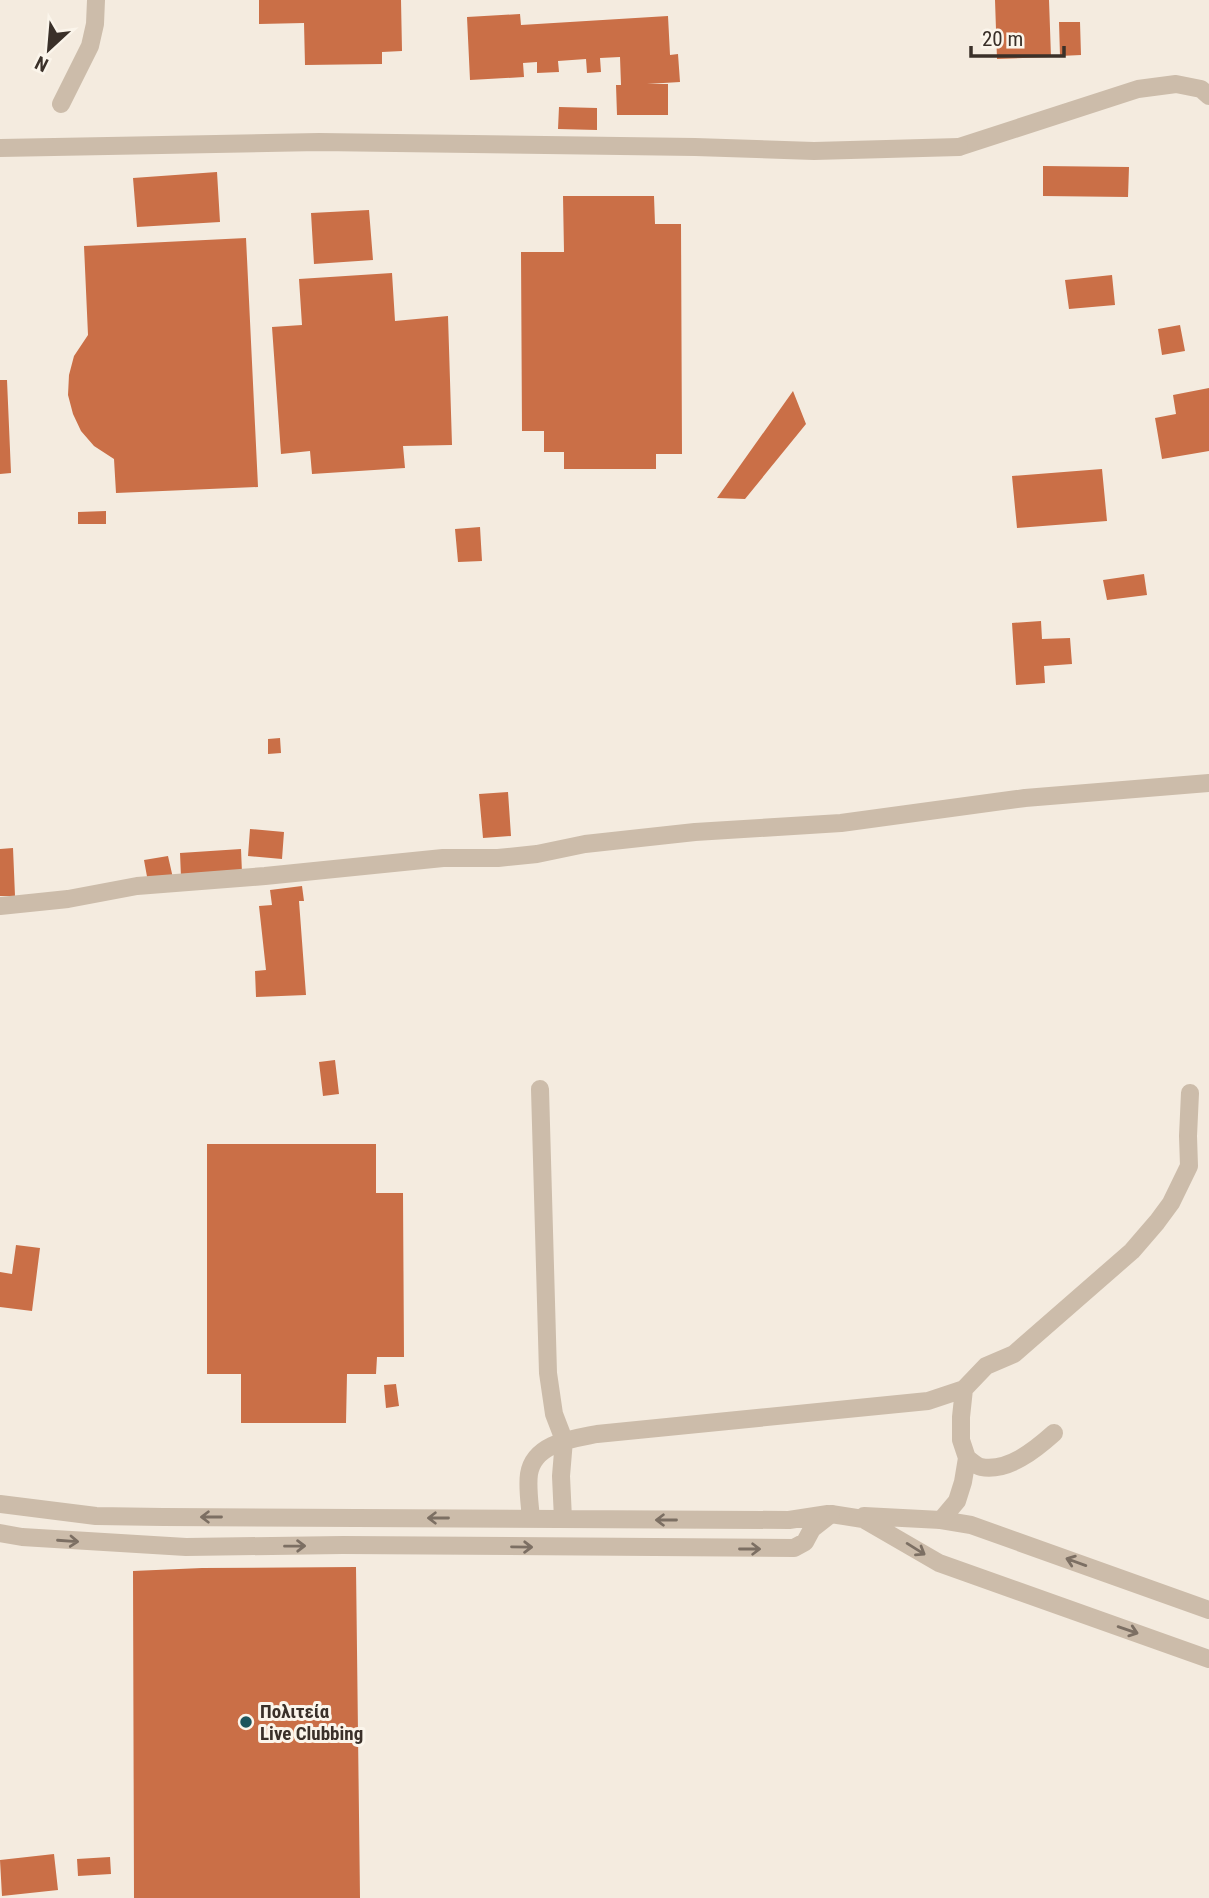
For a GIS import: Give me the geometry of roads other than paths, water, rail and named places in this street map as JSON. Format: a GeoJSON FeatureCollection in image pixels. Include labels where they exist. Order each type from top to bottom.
{"type":"FeatureCollection","features":[{"type":"Feature","properties":{"kind":"street"},"geometry":{"type":"LineString","coordinates":[[61,104],[90,46],[95,24],[96,0]]}},
{"type":"Feature","properties":{"kind":"street"},"geometry":{"type":"LineString","coordinates":[[0,148],[319,142],[814,151],[959,147],[1138,89],[1176,85],[1201,89],[1209,96]]}},
{"type":"Feature","properties":{"kind":"street"},"geometry":{"type":"LineString","coordinates":[[0,906],[68,899],[137,886],[443,858],[498,858],[537,854],[585,844],[695,832],[841,822],[1025,798],[1209,783]]}},
{"type":"Feature","properties":{"kind":"street"},"geometry":{"type":"LineString","coordinates":[[540,1089],[548,1373],[554,1413],[564,1440],[561,1476],[563,1519]]}},
{"type":"Feature","properties":{"kind":"street"},"geometry":{"type":"LineString","coordinates":[[531,1519],[529,1472],[538,1454],[564,1440],[597,1434],[928,1401],[964,1389],[986,1366],[1014,1354],[1132,1251],[1157,1222],[1171,1203],[1189,1166],[1190,1093]]}},
{"type":"Feature","properties":{"kind":"street"},"geometry":{"type":"LineString","coordinates":[[941,1520],[957,1501],[963,1482],[967,1458],[961,1440],[964,1389]]}},
{"type":"Feature","properties":{"kind":"street"},"geometry":{"type":"LineString","coordinates":[[967,1458],[978,1467],[1000,1467],[1035,1450],[1054,1433]]}},
{"type":"Feature","properties":{"kind":"street"},"geometry":{"type":"LineString","coordinates":[[0,1504],[96,1516],[789,1520],[831,1514],[941,1520],[971,1525],[1209,1610]]}},
{"type":"Feature","properties":{"kind":"street"},"geometry":{"type":"LineString","coordinates":[[0,1533],[69,1541],[186,1547],[356,1545],[794,1548],[804,1542],[812,1529],[831,1514],[863,1519],[939,1563],[1209,1658]]}},
{"type":"Feature","properties":{"kind":"place","name":"Πολιτεία Live Clubbing"},"geometry":{"type":"Point","coordinates":[246,1722]}}]}
